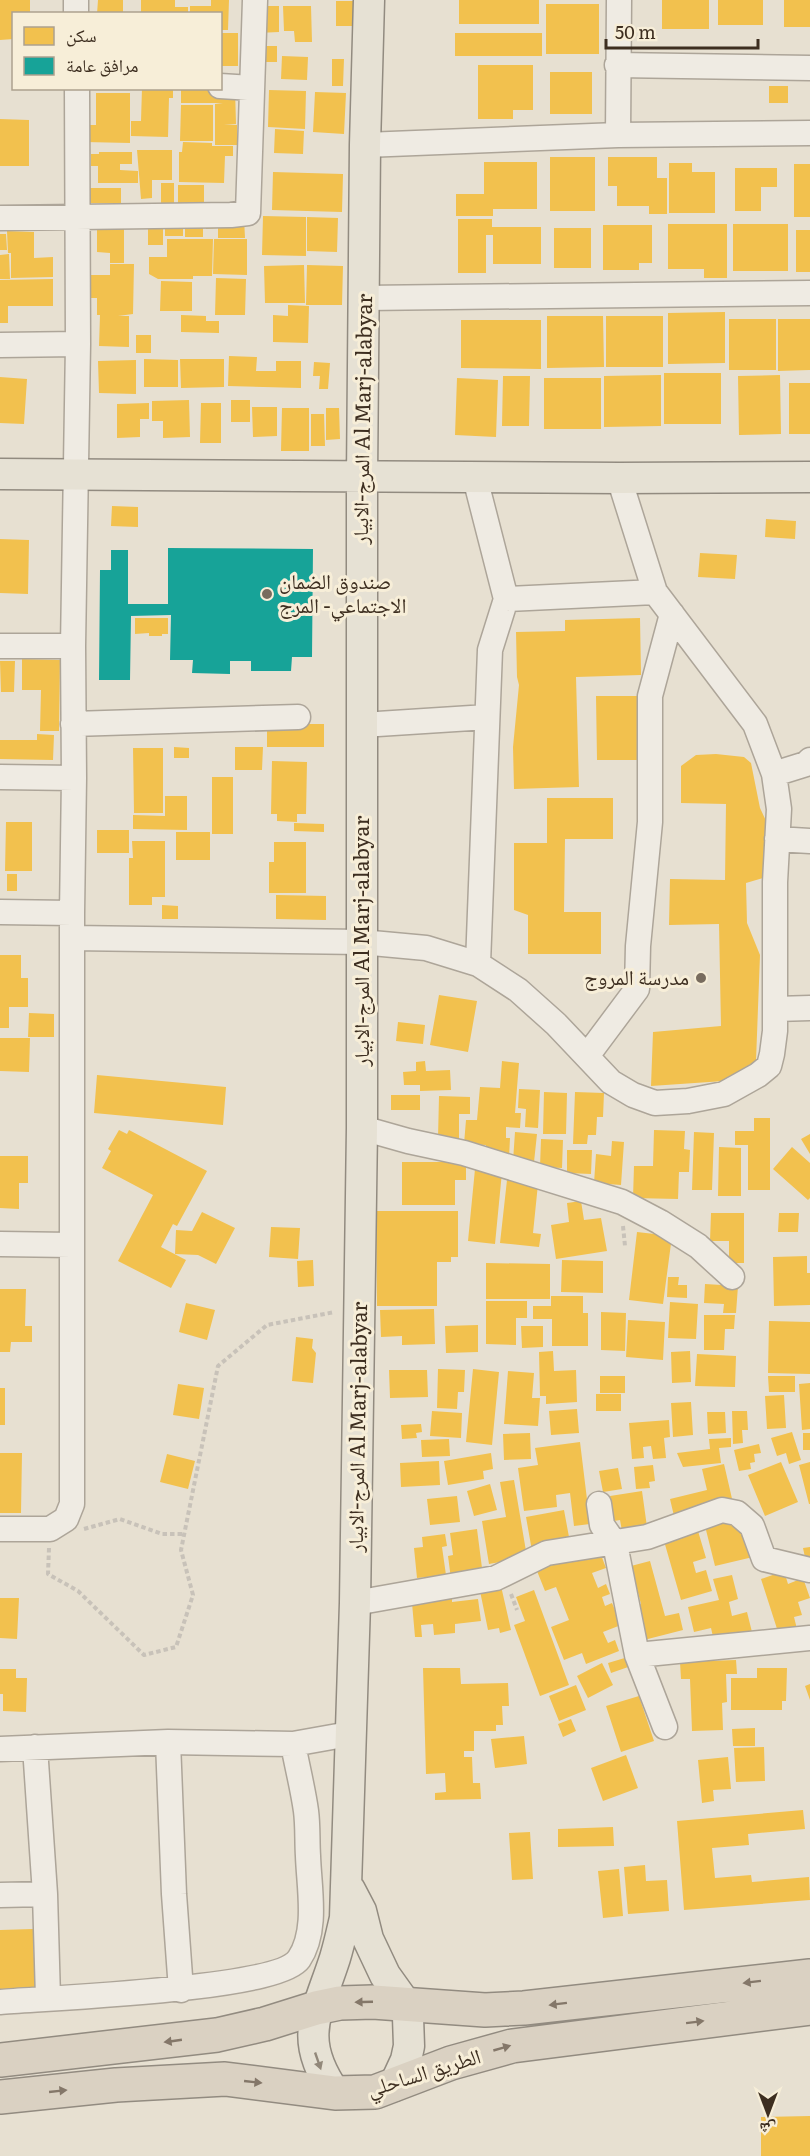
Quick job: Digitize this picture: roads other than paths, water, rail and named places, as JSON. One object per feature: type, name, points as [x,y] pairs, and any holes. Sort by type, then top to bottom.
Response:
[{"type":"highway","points":[[0,2060],[217,2035],[340,2003],[405,2003],[485,2010],[524,2008],[810,1976]]},
{"type":"highway","name":"الطريق الساحلي","points":[[0,2097],[116,2085],[225,2079],[335,2093],[375,2092],[452,2063],[512,2046],[810,2008]]},
{"type":"main road","name":"المرج-الابيار Al Marj-alabyar","points":[[335,2093],[325,2079],[314,2049],[313,2022],[335,1958],[345,1918],[349,1734],[355,1603],[362,1128],[362,477],[365,145],[369,0]]},
{"type":"main road","points":[[0,474],[475,478],[810,477]]},
{"type":"main road","name":"المرج-الابيار Al Marj-alabyar","points":[[346,1882],[361,1911],[368,1939],[385,1975],[405,2003],[410,2031],[409,2046],[406,2060],[394,2086]]},
{"type":"street","points":[[0,218],[248,213],[255,0]]},
{"type":"street","points":[[618,135],[619,0]]},
{"type":"street","points":[[617,65],[810,68]]},
{"type":"street","points":[[222,86],[252,88]]},
{"type":"street","points":[[0,1529],[50,1528],[66,1518],[72,1504],[72,913],[73,646],[78,344],[77,90]]},
{"type":"street","points":[[365,145],[618,135],[810,133]]},
{"type":"street","points":[[365,298],[810,293]]},
{"type":"street","points":[[0,345],[78,344]]},
{"type":"street","points":[[475,478],[507,599],[490,650],[478,964]]},
{"type":"street","points":[[72,938],[361,942],[426,948],[478,964],[518,990],[556,1024],[611,1082],[633,1095],[655,1103],[688,1101],[724,1094],[768,1066],[772,1054],[776,1009],[775,882],[779,808],[774,774],[755,723],[655,592],[619,478]]},
{"type":"street","points":[[507,599],[655,592]]},
{"type":"street","points":[[587,1056],[637,988],[638,946],[650,822],[650,696],[672,614]]},
{"type":"street","points":[[0,646],[73,646]]},
{"type":"street","points":[[74,723],[298,717]]},
{"type":"street","points":[[362,725],[487,717]]},
{"type":"street","points":[[774,774],[806,764],[810,760]]},
{"type":"street","points":[[0,777],[74,778]]},
{"type":"street","points":[[777,839],[810,841]]},
{"type":"street","points":[[0,912],[72,913]]},
{"type":"street","points":[[776,1009],[810,1008]]},
{"type":"street","points":[[362,1128],[464,1154],[622,1202],[698,1246],[732,1277]]},
{"type":"street","points":[[0,1244],[71,1245]]},
{"type":"street","points":[[599,1504],[602,1525],[615,1544],[637,1655],[665,1727]]},
{"type":"street","points":[[355,1603],[496,1578],[547,1553],[615,1544],[647,1537],[722,1510],[737,1513],[752,1526],[764,1559],[810,1570]]},
{"type":"street","points":[[637,1655],[810,1638]]},
{"type":"street","points":[[0,1749],[168,1742],[293,1744],[349,1734]]},
{"type":"street","points":[[168,1742],[174,1894],[181,1990]]},
{"type":"street","points":[[0,2002],[181,1990],[289,1968],[298,1960],[305,1946],[310,1920],[306,1811],[293,1744]]},
{"type":"street","points":[[35,1747],[45,1894],[48,1998]]},
{"type":"street","points":[[0,1895],[45,1894]]},
{"type":"place","name":"صندوق الضمان الاجتماعي- المرج","points":[[267,594]]},
{"type":"place","name":"مدرسة المروج","points":[[701,978]]}]
